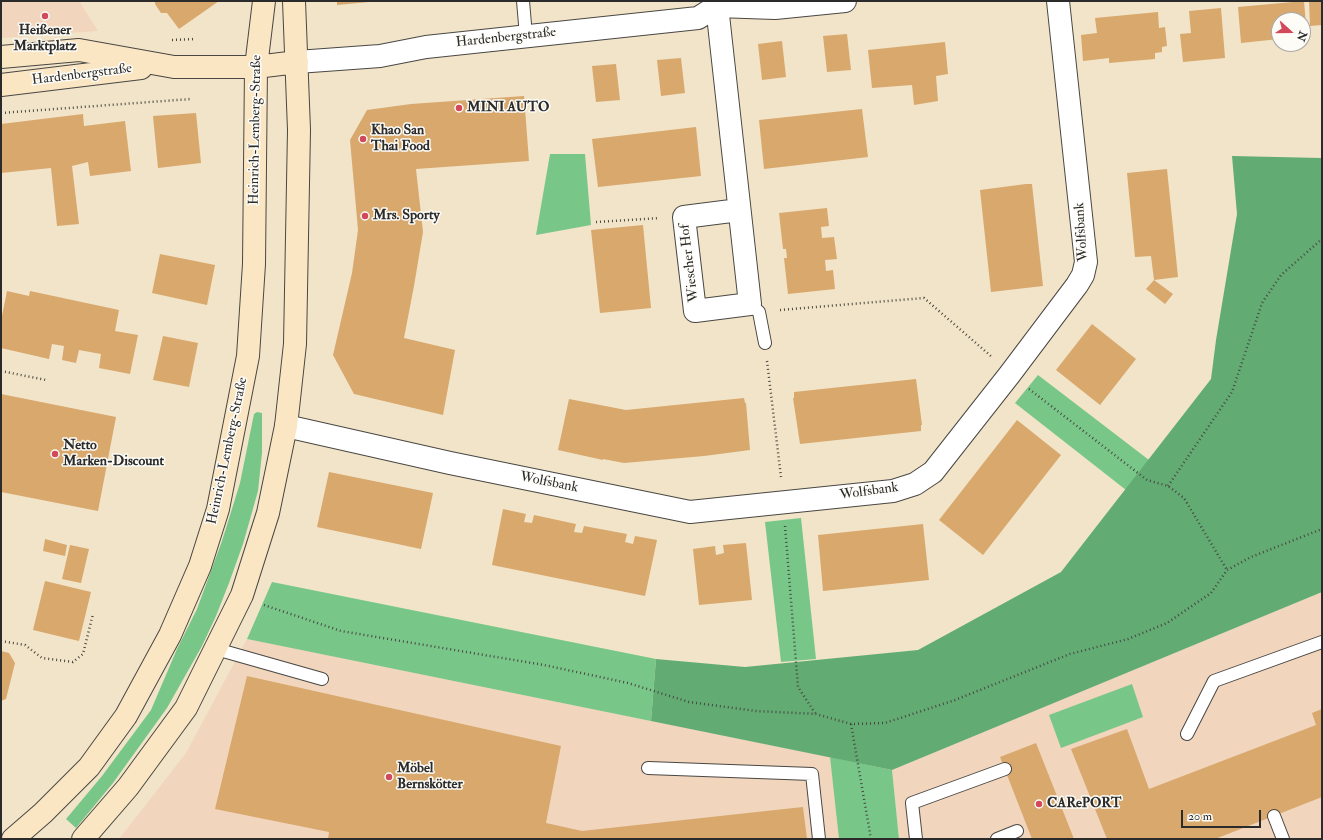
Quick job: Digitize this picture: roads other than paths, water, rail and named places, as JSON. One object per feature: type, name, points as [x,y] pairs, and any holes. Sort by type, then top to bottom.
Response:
[{"type":"street","name":"Heinrich-Lemberg-Straße","points":[[13,839],[43,814],[89,767],[126,716],[170,635],[200,566],[218,509],[248,356],[254,264],[256,67],[264,1]]},
{"type":"street","points":[[83,839],[128,787],[186,708],[242,595],[268,513],[286,426],[295,344],[299,130],[294,1]]},
{"type":"street","points":[[754,308],[739,210],[717,4],[775,8],[845,1]]},
{"type":"street","name":"Wolfsbank","points":[[286,426],[450,463],[690,512],[893,491],[915,484],[933,472],[1010,374],[1083,275],[1086,262],[1058,1]]},
{"type":"street","name":"Hardenbergstraße","points":[[1,57],[79,50],[164,66],[191,68],[256,67],[297,62],[380,56],[426,47],[698,18],[717,4]]},
{"type":"street","name":"Hardenbergstraße","points":[[1,85],[164,66]]},
{"type":"street","name":"Wiescher Hof","points":[[739,210],[684,217],[695,311],[754,308]]},
{"type":"lane","points":[[522,1],[526,36]]},
{"type":"lane","points":[[754,308],[765,343]]},
{"type":"lane","points":[[1187,734],[1214,681],[1322,642]]},
{"type":"lane","points":[[216,650],[322,679]]},
{"type":"lane","points":[[648,768],[812,774],[820,839]]},
{"type":"lane","points":[[916,839],[912,803],[1005,769]]},
{"type":"lane","points":[[1274,816],[1283,839]]},
{"type":"lane","points":[[997,839],[1018,831]]},
{"type":"place","name":"Heißener Marktplatz","points":[[45,16]]},
{"type":"place","name":"MINI AUTO","points":[[459,108]]},
{"type":"place","name":"Khao San Thai Food","points":[[363,139]]},
{"type":"place","name":"Mrs. Sporty","points":[[365,216]]},
{"type":"place","name":"Netto Marken-Discount","points":[[55,454]]},
{"type":"place","name":"Möbel Bernskötter","points":[[389,777]]},
{"type":"place","name":"CARePORT","points":[[1039,804]]}]
